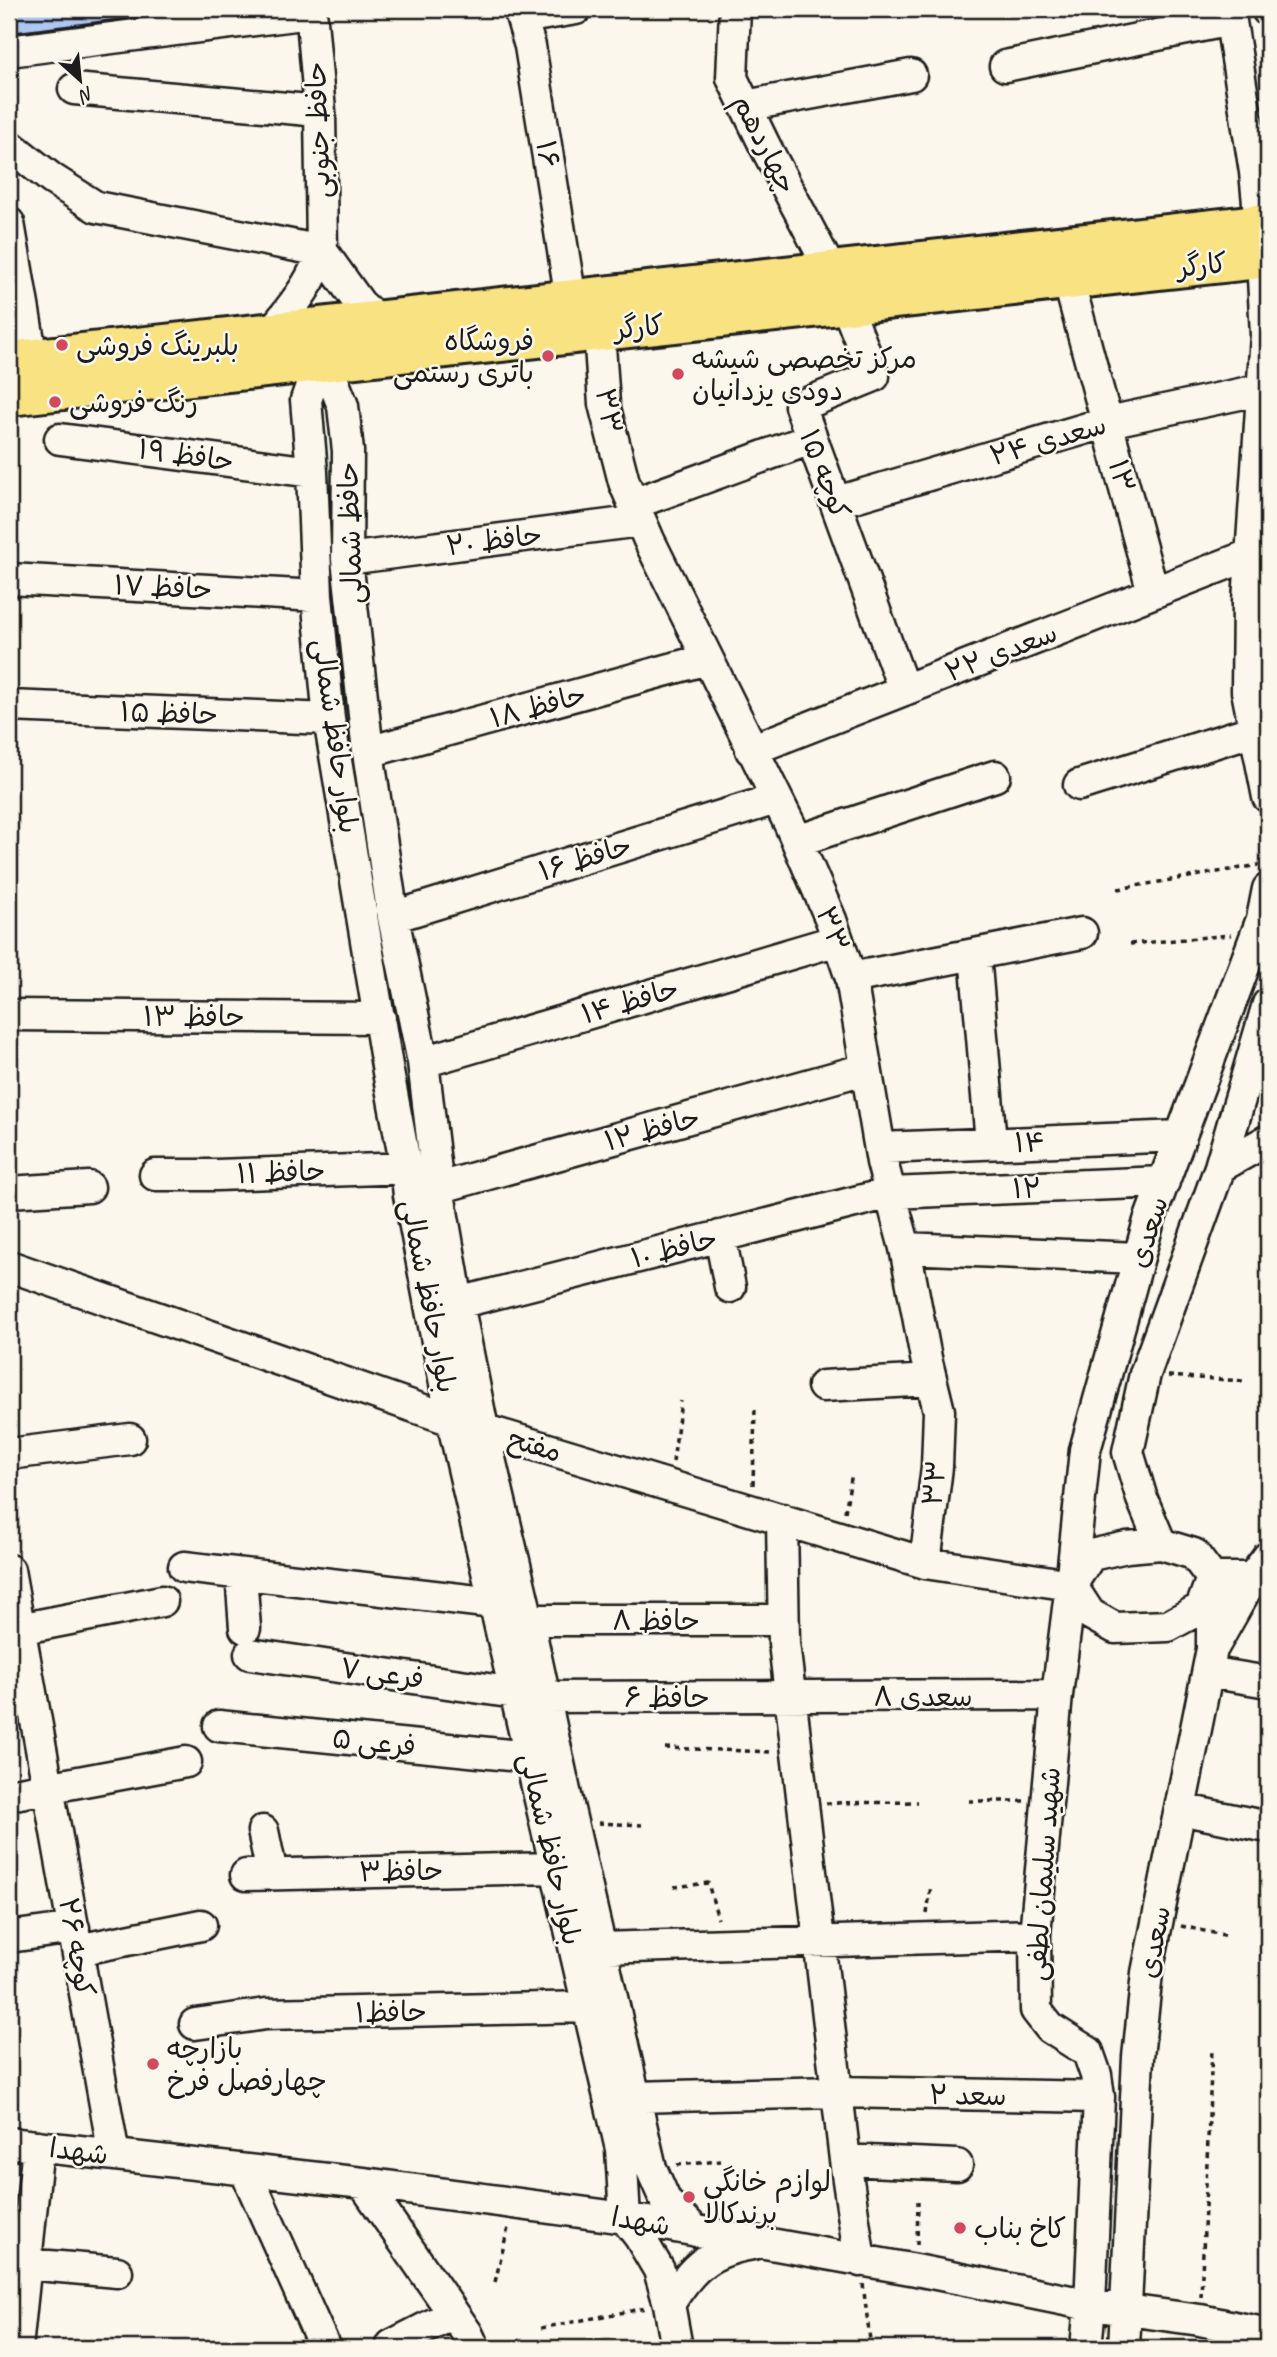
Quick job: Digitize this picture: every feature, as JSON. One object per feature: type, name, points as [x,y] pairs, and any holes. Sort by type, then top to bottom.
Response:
[{"type":"main road","name":"کارگر","points":[[20,360],[571,300],[1068,278],[1265,241]]},
{"type":"main road","name":"کارگر","points":[[9,396],[599,331],[838,287],[1265,241]]},
{"type":"street","points":[[521,13],[576,9]]},
{"type":"street","name":"چهاردهم","points":[[735,9],[732,78],[838,287]]},
{"type":"street","points":[[9,51],[311,11]]},
{"type":"street","name":"حافظ جنوبی","points":[[271,333],[305,289],[316,271],[322,251],[320,111],[311,11]]},
{"type":"street","name":"۱۶","points":[[521,13],[535,72],[571,300]]},
{"type":"street","points":[[1005,66],[1230,14],[1265,241],[1267,334],[1248,601],[1247,691],[1268,797]]},
{"type":"street","points":[[745,106],[911,75]]},
{"type":"street","points":[[74,89],[320,111]]},
{"type":"street","points":[[9,145],[52,179],[96,207],[322,251],[353,295],[378,321]]},
{"type":"street","points":[[9,223],[20,360]]},
{"type":"street","name":"۱۳","points":[[1068,278],[1153,592]]},
{"type":"street","name":"کوچه ۱۵","points":[[838,287],[874,376],[800,406],[904,690]]},
{"type":"street","name":"۳۳","points":[[599,331],[604,404],[624,482],[797,841],[851,978],[880,1148],[905,1248],[939,1410],[938,1455],[925,1563]]},
{"type":"street","name":"بلوار حافظ شمالی","points":[[319,363],[306,400],[317,596],[329,719],[429,1309],[621,2150],[625,2218]]},
{"type":"street","name":"حافظ شمالی","points":[[319,363],[332,378],[343,406],[348,451],[347,559],[368,752],[393,917]]},
{"type":"street","name":"سعدی ۲۴","points":[[836,502],[1108,422],[1263,389]]},
{"type":"street","name":"حافظ ۱۹","points":[[60,439],[312,472]]},
{"type":"street","name":"حافظ ۲۰","points":[[347,559],[637,513],[811,439]]},
{"type":"street","name":"سعدی ۲۲","points":[[751,750],[1251,554]]},
{"type":"street","name":"حافظ ۱۷","points":[[9,579],[317,596]]},
{"type":"street","name":"حافظ ۱۸","points":[[368,752],[707,659]]},
{"type":"street","name":"حافظ ۱۵","points":[[9,706],[329,719]]},
{"type":"street","points":[[1079,785],[1255,730]]},
{"type":"street","points":[[797,841],[995,776]]},
{"type":"street","name":"حافظ ۱۶","points":[[393,917],[776,799]]},
{"type":"street","name":"سعدی","points":[[1071,1586],[1085,1450],[1138,1258],[1257,932],[1268,889]]},
{"type":"street","name":"بلوار حافظ شمالی","points":[[393,917],[423,1062],[438,1188],[483,1429],[634,2097],[651,2168],[666,2202],[696,2231]]},
{"type":"street","points":[[851,978],[1082,933]]},
{"type":"street","name":"حافظ ۱۴","points":[[423,1062],[838,940]]},
{"type":"street","points":[[975,954],[991,1143]]},
{"type":"street","name":"سعدی","points":[[1161,1545],[1142,1499],[1128,1452],[1145,1374],[1220,1167],[1268,1004]]},
{"type":"street","name":"حافظ ۱۳","points":[[9,1015],[380,1018]]},
{"type":"street","name":"حافظ ۱۲","points":[[438,1188],[865,1069]]},
{"type":"street","name":"۱۴","points":[[880,1148],[1181,1136]]},
{"type":"street","points":[[1220,1167],[1268,1140]]},
{"type":"street","name":"حافظ ۱۱","points":[[155,1174],[217,1175],[406,1168]]},
{"type":"street","name":"۱۲","points":[[890,1193],[1164,1182]]},
{"type":"street","points":[[9,1192],[89,1187]]},
{"type":"street","name":"حافظ ۱۰","points":[[458,1303],[890,1193]]},
{"type":"street","points":[[720,1237],[730,1287]]},
{"type":"street","points":[[905,1248],[1138,1258]]},
{"type":"street","name":"مفتح","points":[[9,1266],[452,1419],[782,1520],[925,1563],[1071,1586]]},
{"type":"street","points":[[823,1386],[931,1380]]},
{"type":"street","points":[[9,1454],[130,1439]]},
{"type":"street","points":[[1085,1450],[1128,1452]]},
{"type":"street","points":[[782,1520],[783,1620],[790,1697],[845,2160],[860,2261]]},
{"type":"street","points":[[1161,1545],[1194,1555],[1212,1578],[1201,1608],[1168,1626],[1115,1628],[1090,1614],[1071,1586],[1091,1555],[1127,1547],[1161,1545]]},
{"type":"street","points":[[184,1567],[494,1603]]},
{"type":"street","name":"کوچه ۲۶","points":[[9,1570],[114,2155]]},
{"type":"street","points":[[1212,1578],[1263,1571]]},
{"type":"street","points":[[1263,1571],[1210,1661],[1268,1682]]},
{"type":"street","name":"فرعی ۷","points":[[241,1574],[248,1641],[515,1693]]},
{"type":"street","name":"سعدی","points":[[1124,2348],[1138,2057],[1147,1973],[1210,1661],[1212,1578]]},
{"type":"street","name":"شهید سلیمان لطفی","points":[[1071,1586],[1057,1695],[1035,1935],[1036,2010],[1050,2028],[1088,2052],[1096,2075],[1099,2097],[1086,2348]]},
{"type":"street","points":[[19,1629],[162,1601]]},
{"type":"street","name":"حافظ ۸","points":[[528,1619],[783,1620]]},
{"type":"street","name":"سعدی ۸","points":[[790,1697],[1057,1695]]},
{"type":"street","name":"حافظ ۶","points":[[545,1697],[790,1697]]},
{"type":"street","name":"فرعی ۵","points":[[219,1726],[530,1757]]},
{"type":"street","points":[[9,1795],[186,1762]]},
{"type":"street","points":[[1180,1809],[1268,1827]]},
{"type":"street","name":"حافظ۳","points":[[263,1831],[259,1875],[555,1868]]},
{"type":"street","points":[[9,1937],[76,1939],[201,1924]]},
{"type":"street","points":[[600,1948],[1035,1935]]},
{"type":"street","name":"حافظ۱","points":[[195,2024],[266,2014],[588,2007]]},
{"type":"street","name":"سعد ۲","points":[[634,2097],[837,2092],[1099,2097]]},
{"type":"street","name":"شهدا","points":[[9,2143],[363,2183],[625,2218],[916,2270],[1090,2305],[1200,2320],[1268,2334]]},
{"type":"street","points":[[14,2345],[38,2146]]},
{"type":"street","points":[[845,2160],[957,2165]]},
{"type":"street","points":[[245,2171],[325,2348]]},
{"type":"street","points":[[363,2183],[467,2333],[474,2348]]},
{"type":"street","points":[[625,2218],[651,2255],[669,2304],[677,2348]]},
{"type":"street","points":[[669,2304],[684,2279],[705,2260],[731,2248],[759,2243]]},
{"type":"street","points":[[26,2263],[117,2272]]},
{"type":"street","points":[[393,2345],[453,2314]]},
{"type":"path","points":[[1118,889],[1268,863]]},
{"type":"path","points":[[1130,944],[1257,932]]},
{"type":"path","points":[[1145,1374],[1244,1381]]},
{"type":"path","points":[[670,1486],[681,1401]]},
{"type":"path","points":[[752,1510],[755,1407]]},
{"type":"path","points":[[840,1537],[852,1473]]},
{"type":"path","points":[[665,1748],[797,1752]]},
{"type":"path","points":[[970,1801],[1047,1801]]},
{"type":"path","points":[[803,1804],[918,1802]]},
{"type":"path","points":[[572,1822],[642,1825]]},
{"type":"path","points":[[674,1887],[708,1884],[725,1944]]},
{"type":"path","points":[[1158,1922],[1228,1936]]},
{"type":"path","points":[[1200,2320],[1212,2049]]},
{"type":"path","points":[[651,2168],[721,2161]]},
{"type":"path","points":[[916,2270],[918,2201]]},
{"type":"path","points":[[495,2283],[514,2202]]},
{"type":"path","points":[[860,2261],[871,2348]]},
{"type":"path","points":[[541,2328],[669,2304]]},
{"type":"building","points":[[9,9],[186,9],[186,11],[9,33]]},
{"type":"place","name":"بلبرینگ فروشی","points":[[62,345]]},
{"type":"place","name":"فروشگاه باتری رستمی","points":[[548,356]]},
{"type":"place","name":"مرکز تخصصی شیشه دودی یزدانیان","points":[[678,374]]},
{"type":"place","name":"رنگ فروشی","points":[[55,402]]},
{"type":"place","name":"بازارچه چهارفصل فرخ","points":[[153,2064]]},
{"type":"place","name":"لوازم خانگی برندکالا","points":[[689,2197]]},
{"type":"place","name":"کاخ بناب","points":[[960,2228]]}]
